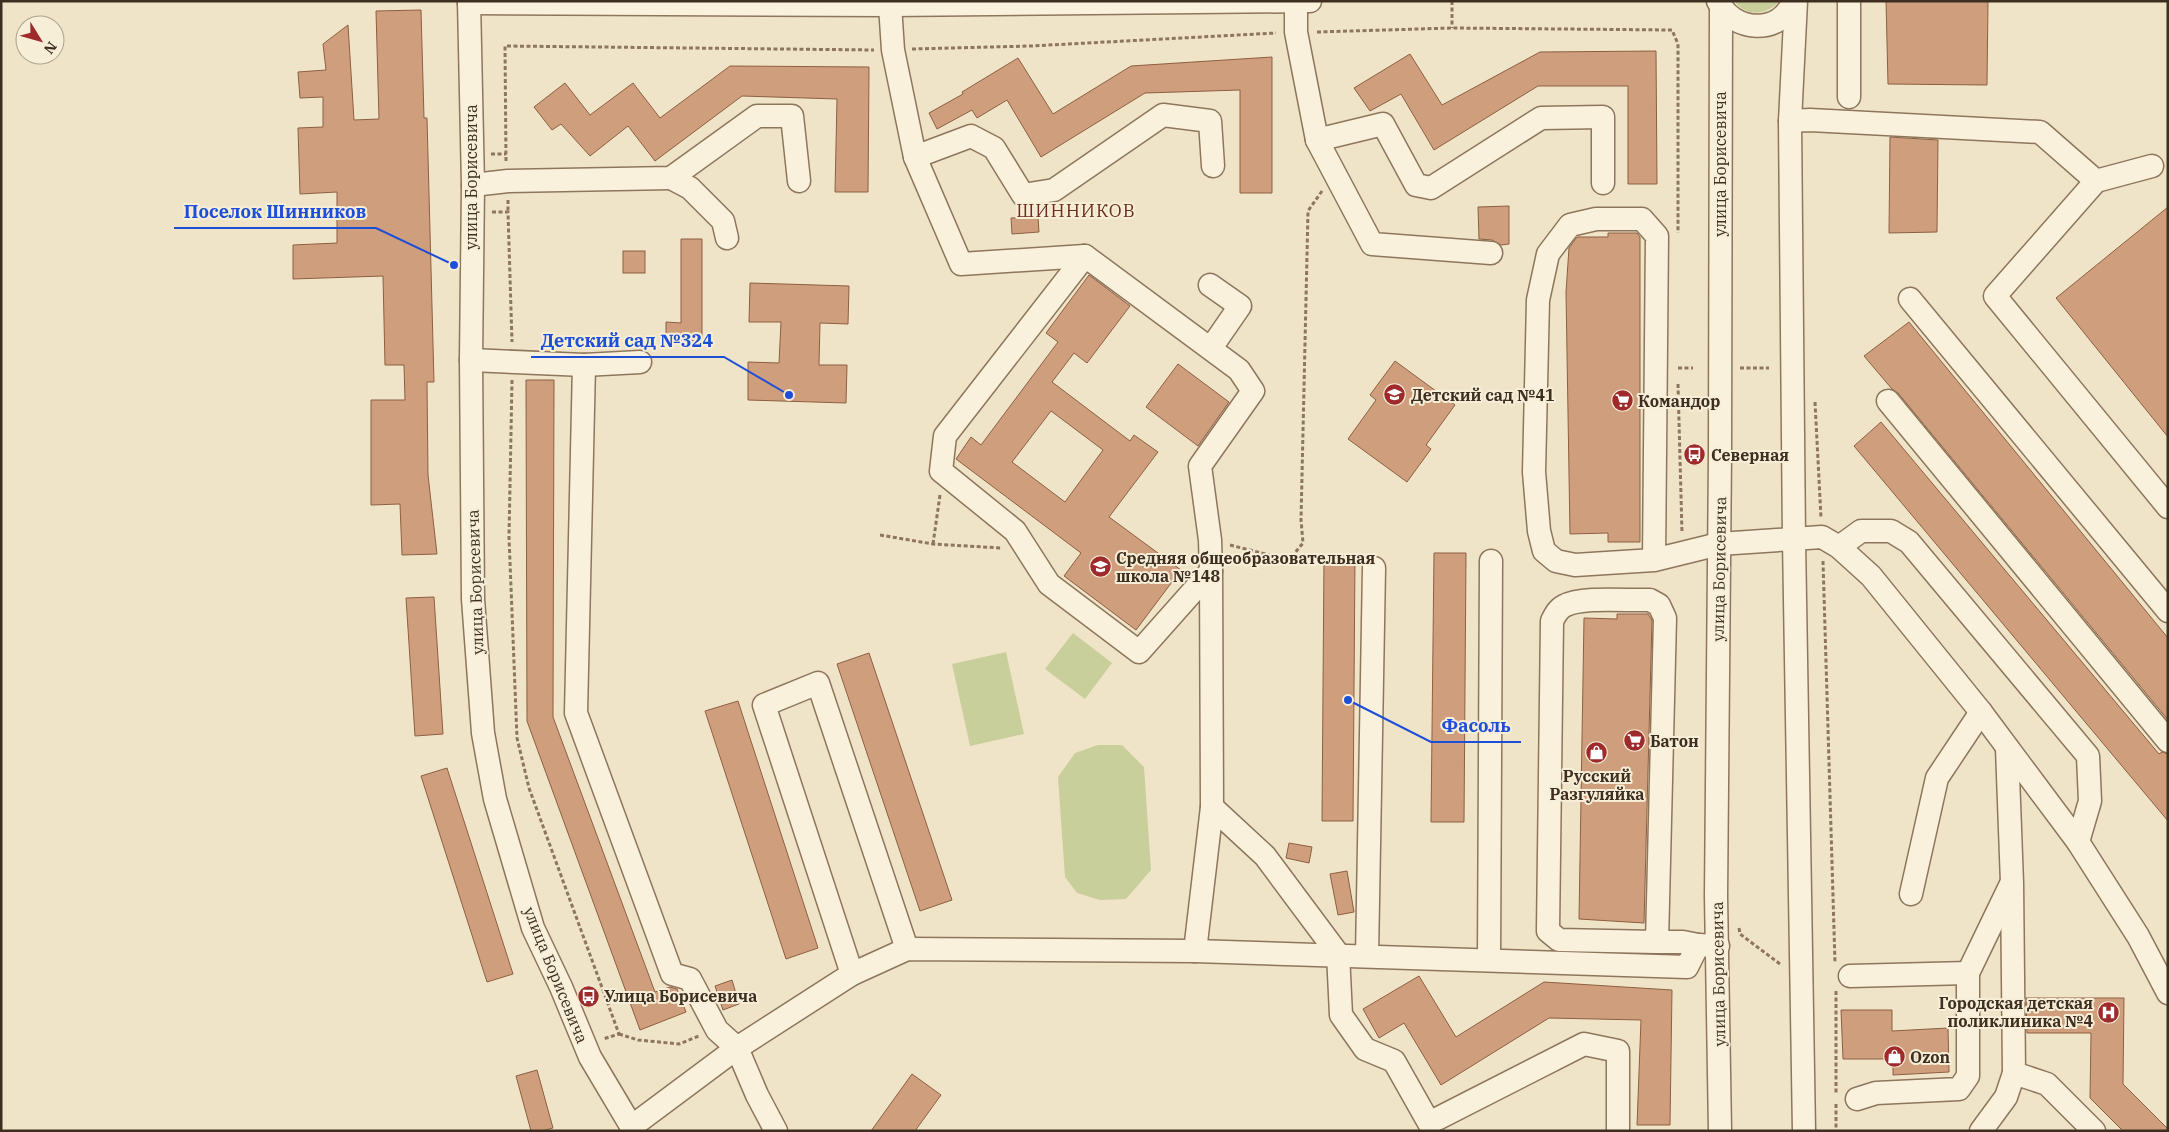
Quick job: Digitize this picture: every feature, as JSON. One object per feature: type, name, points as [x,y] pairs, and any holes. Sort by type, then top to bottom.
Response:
[{"type":"street","name":"улица Борисевича","points":[[632,1129],[590,1057],[534,928],[495,799],[484,733],[473,599],[471,360],[473,185],[469,2],[890,5],[1310,1]]},
{"type":"street","points":[[1717,3],[1730,18],[1743,25],[1757,27],[1770,24],[1783,17],[1795,1]]},
{"type":"street","points":[[1795,1],[1790,121],[1794,540],[1804,1131]]},
{"type":"street","points":[[1848,1],[1848,97]]},
{"type":"street","points":[[1296,2],[1296,32],[1317,140],[1333,175],[1372,244],[1491,253]]},
{"type":"street","name":"улица Борисевича","points":[[1717,3],[1719,544],[1716,896],[1708,946],[1720,1131]]},
{"type":"street","points":[[890,5],[893,50],[915,157],[961,264],[1085,256],[1239,370],[1252,391],[1200,466],[1210,540],[1212,807],[1195,951]]},
{"type":"street","points":[[915,157],[971,136],[994,148],[1022,195],[1054,190],[1163,115],[1210,121],[1213,166]]},
{"type":"street","points":[[671,178],[757,116],[792,116],[799,181]]},
{"type":"street","points":[[1317,140],[1383,124],[1416,185],[1431,188],[1541,118],[1602,117],[1603,183]]},
{"type":"street","points":[[1790,121],[1810,120],[2040,132],[2096,181]]},
{"type":"street","points":[[2152,166],[2096,181],[1995,296],[2168,507]]},
{"type":"street","points":[[473,185],[508,181],[671,178],[690,188],[723,221],[727,238]]},
{"type":"street","points":[[1654,560],[1657,236],[1642,219],[1596,219],[1570,225],[1548,254],[1538,300],[1534,472],[1539,531],[1544,551],[1556,561],[1575,565],[1654,560],[1719,544],[1794,540],[1831,542],[1861,531],[1891,531],[1909,542],[2088,756],[2090,802],[2078,842]]},
{"type":"street","points":[[1085,256],[945,436],[942,471],[1014,531],[1049,584],[1139,652],[1211,571]]},
{"type":"street","points":[[1210,285],[1240,306],[1211,348]]},
{"type":"street","points":[[1910,300],[2168,611]]},
{"type":"street","points":[[471,360],[584,365],[640,362]]},
{"type":"street","points":[[584,365],[576,714],[672,974],[690,979],[717,1030],[737,1048],[757,1095],[776,1131]]},
{"type":"street","points":[[1888,401],[2168,741]]},
{"type":"street","points":[[1831,542],[1871,576],[1981,712],[2078,842],[2138,936],[2168,993]]},
{"type":"street","points":[[1489,960],[1491,561]]},
{"type":"street","points":[[1367,956],[1374,568]]},
{"type":"street","points":[[1657,942],[1665,618],[1659,605],[1650,600],[1577,601],[1563,606],[1556,612],[1552,621],[1548,932],[1559,940],[1657,942],[1683,942],[1708,946]]},
{"type":"street","points":[[852,974],[764,705],[818,683],[908,949]]},
{"type":"street","points":[[1911,894],[1937,778],[1981,712]]},
{"type":"street","points":[[1981,1131],[2006,1097],[2014,1073],[2012,883],[2007,748]]},
{"type":"street","points":[[1212,807],[1265,856],[1338,954],[1341,1015],[1365,1049],[1394,1060],[1429,1123],[1584,1044],[1618,1051],[1618,1131]]},
{"type":"street","points":[[1856,1099],[1876,1093],[1959,1089],[1968,1076],[1968,972],[2012,883]]},
{"type":"street","points":[[632,1129],[737,1048],[852,974],[908,949],[1338,954],[1687,967],[1708,946]]},
{"type":"street","points":[[1841,978],[1968,972]]},
{"type":"street","points":[[2014,1073],[2047,1084],[2094,1131]]},
{"type":"path","points":[[1452,1],[1452,28]]},
{"type":"path","points":[[485,154],[506,154]]},
{"type":"path","points":[[1210,540],[1289,560],[1303,543],[1301,520],[1308,211],[1333,175]]},
{"type":"path","points":[[488,212],[508,212],[512,363],[509,537],[517,738],[529,788],[620,1034]]},
{"type":"path","points":[[1678,368],[1693,368]]},
{"type":"path","points":[[1737,368],[1769,368]]},
{"type":"path","points":[[1815,396],[1831,542],[1841,978],[1836,1131]]},
{"type":"path","points":[[934,544],[944,472]]},
{"type":"path","points":[[880,535],[934,544],[1010,548]]},
{"type":"path","points":[[1738,924],[1740,934],[1782,965]]},
{"type":"path","points":[[607,1038],[620,1034],[638,1040],[679,1044],[717,1030]]},
{"type":"green space","points":[[1734,1],[1780,1],[1775,6],[1757,13],[1745,10]]},
{"type":"green space","points":[[1073,633],[1112,663],[1085,699],[1045,669]]},
{"type":"green space","points":[[1006,652],[1024,734],[970,746],[952,664]]},
{"type":"green space","points":[[1098,745],[1122,745],[1144,767],[1151,870],[1126,899],[1100,900],[1077,893],[1065,877],[1058,777],[1075,753]]},
{"type":"building","points":[[1886,1],[1988,1],[1987,85],[1888,84]]},
{"type":"building","points":[[421,10],[424,118],[427,118],[434,382],[427,382],[428,475],[437,554],[402,555],[400,504],[371,505],[371,400],[405,400],[404,365],[385,365],[383,276],[293,279],[293,245],[337,243],[337,192],[300,194],[298,128],[323,127],[323,97],[300,98],[298,72],[326,70],[323,44],[348,25],[354,120],[379,119],[376,11]]},
{"type":"building","points":[[1656,51],[1657,184],[1628,184],[1628,86],[1538,86],[1434,150],[1401,94],[1370,111],[1354,88],[1410,54],[1442,105],[1540,52]]},
{"type":"building","points":[[1272,57],[1272,193],[1240,193],[1240,90],[1145,93],[1041,157],[1007,100],[977,118],[972,110],[937,129],[929,113],[963,94],[962,92],[1018,58],[1053,114],[1131,66]]},
{"type":"building","points":[[730,66],[869,67],[868,192],[835,192],[837,99],[742,96],[655,161],[628,126],[590,156],[561,124],[552,130],[534,107],[565,83],[590,115],[633,83],[660,118]]},
{"type":"building","points":[[1890,137],[1938,140],[1937,232],[1889,233]]},
{"type":"building","points":[[1509,206],[1509,244],[1501,245],[1492,240],[1479,239],[1478,207]]},
{"type":"building","points":[[2168,207],[2168,437],[2056,298]]},
{"type":"building","points":[[1038,217],[1039,232],[1012,234],[1011,218]]},
{"type":"building","points":[[1608,233],[1637,233],[1640,237],[1640,542],[1608,542],[1608,533],[1570,534],[1566,292],[1569,248],[1577,237],[1608,237]]},
{"type":"building","points":[[681,239],[702,239],[702,341],[666,340],[666,322],[681,323]]},
{"type":"building","points":[[623,251],[645,251],[645,273],[623,273]]},
{"type":"building","points":[[1089,275],[1130,306],[1087,363],[1074,353],[1052,382],[1130,441],[1134,435],[1158,452],[1109,517],[1181,570],[1136,630],[1064,576],[1081,553],[956,459],[971,437],[981,445],[1058,342],[1046,333]],"holes":[[[1051,411],[1103,450],[1065,502],[1012,462]]]},
{"type":"building","points":[[750,283],[849,286],[848,324],[820,323],[819,365],[847,365],[846,403],[748,400],[748,362],[779,363],[781,322],[749,322]]},
{"type":"building","points":[[1909,322],[2168,638],[2168,720],[1898,393],[1892,389],[1864,356]]},
{"type":"building","points":[[1395,361],[1455,405],[1426,445],[1431,449],[1407,482],[1348,439],[1376,400],[1370,395]]},
{"type":"building","points":[[1178,364],[1229,402],[1198,446],[1146,407]]},
{"type":"building","points":[[526,380],[554,380],[553,717],[655,992],[670,987],[677,989],[686,1012],[640,1030],[527,721]]},
{"type":"building","points":[[1881,422],[2159,754],[2162,752],[2168,754],[2168,821],[1854,446]]},
{"type":"building","points":[[1434,553],[1466,553],[1464,822],[1431,822]]},
{"type":"building","points":[[1324,556],[1355,556],[1353,821],[1322,821]]},
{"type":"building","points":[[434,597],[443,734],[415,736],[406,598]]},
{"type":"building","points":[[1617,614],[1648,614],[1652,620],[1644,923],[1579,919],[1584,618],[1617,619]]},
{"type":"building","points":[[869,653],[952,900],[920,911],[837,664]]},
{"type":"building","points":[[738,701],[818,948],[786,959],[705,711]]},
{"type":"building","points":[[447,768],[513,974],[487,982],[421,776]]},
{"type":"building","points":[[1289,843],[1312,847],[1309,863],[1286,858]]},
{"type":"building","points":[[1347,871],[1354,912],[1338,915],[1330,874]]},
{"type":"building","points":[[1419,976],[1456,1037],[1544,982],[1672,990],[1670,1125],[1637,1125],[1641,1020],[1549,1018],[1441,1085],[1404,1023],[1379,1038],[1363,1009]]},
{"type":"building","points":[[732,980],[739,1004],[723,1010],[715,986]]},
{"type":"building","points":[[2026,998],[2124,998],[2123,1084],[2168,1131],[2123,1131],[2090,1098],[2091,1033],[2027,1033]]},
{"type":"building","points":[[1841,1010],[1892,1010],[1892,1031],[1948,1028],[1949,1072],[1893,1075],[1893,1059],[1843,1059]]},
{"type":"building","points":[[537,1070],[553,1128],[531,1131],[516,1076]]},
{"type":"building","points":[[912,1074],[941,1095],[915,1131],[871,1131]]},
{"type":"place","name":"Поселок Шинников","points":[[454,265]]},
{"type":"place","name":"Детский сад №324","points":[[789,395]]},
{"type":"place","name":"Детский сад №41","points":[[1395,395]]},
{"type":"place","name":"Командор","points":[[1622,401]]},
{"type":"place","name":"Северная","points":[[1695,455]]},
{"type":"place","name":"Средняя общеобразовательная школа №148","points":[[1100,567]]},
{"type":"place","name":"Фасоль","points":[[1348,700]]},
{"type":"place","name":"Батон","points":[[1634,741]]},
{"type":"place","name":"Русский Разгуляйка","points":[[1597,752]]},
{"type":"place","name":"Улица Борисевича","points":[[588,996]]},
{"type":"place","name":"Городская детская поликлиника №4","points":[[2109,1012]]},
{"type":"place","name":"Ozon","points":[[1894,1057]]},
{"type":"district","name":"ШИННИКОВ","points":[[1076,210]]}]
